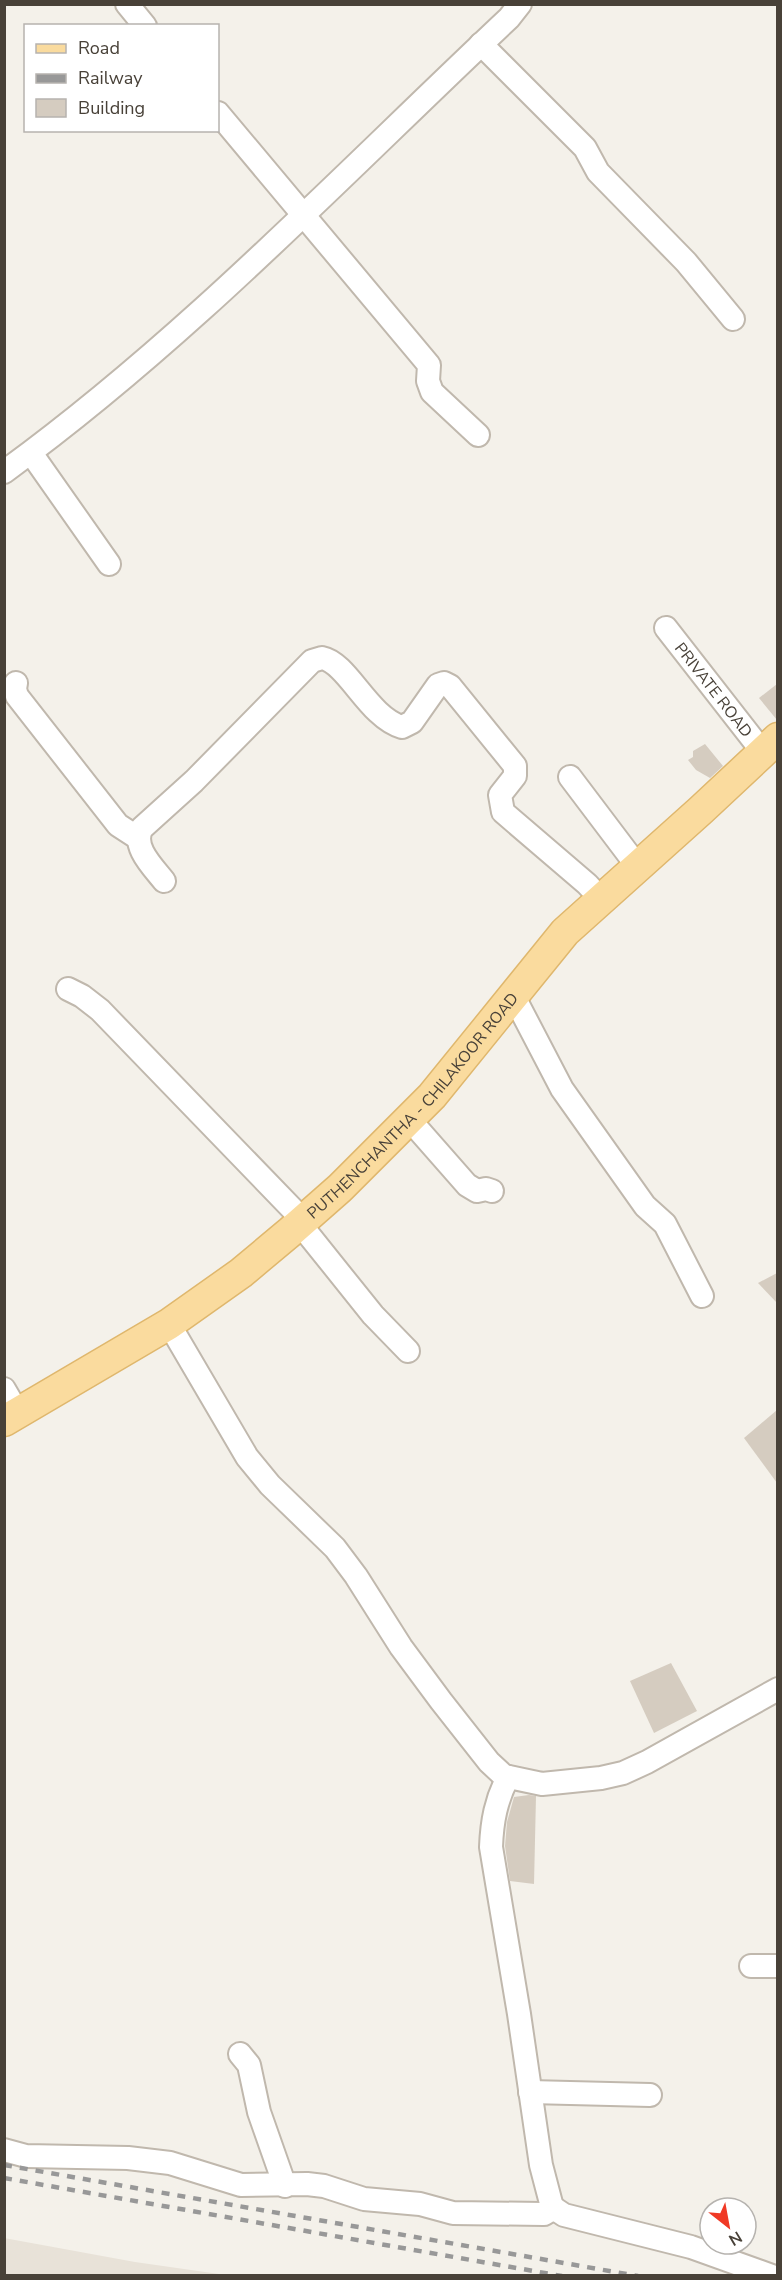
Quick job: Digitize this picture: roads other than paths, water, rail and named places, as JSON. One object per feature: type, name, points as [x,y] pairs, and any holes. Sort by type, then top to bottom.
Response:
[{"type":"main road","name":"PUTHENCHANTHA - CHILAKOOR ROAD","points":[[9,1408],[169,1324],[241,1273],[301,1222],[340,1188],[432,1096],[564,932],[770,745]]},
{"type":"street","points":[[127,4],[143,24]]},
{"type":"street","points":[[4,472],[66,427],[254,263],[520,4]]},
{"type":"street","points":[[481,44],[585,148],[598,172],[686,262],[733,319]]},
{"type":"street","points":[[219,114],[429,365],[428,381],[432,392],[478,435]]},
{"type":"street","points":[[31,453],[109,564]]},
{"type":"street","name":"PRIVATE ROAD","points":[[666,628],[770,745]]},
{"type":"street","points":[[138,838],[144,825],[194,781],[312,661],[322,658],[338,666],[382,716],[402,727],[412,722],[438,685],[444,683],[450,686],[515,766],[514,776],[500,795],[503,812],[587,884],[601,899]]},
{"type":"street","points":[[16,682],[17,696],[118,825],[138,838],[142,850],[164,881]]},
{"type":"street","points":[[570,777],[638,867]]},
{"type":"street","points":[[68,988],[100,1010],[301,1222],[373,1315],[408,1351]]},
{"type":"street","points":[[513,995],[562,1089],[645,1206],[666,1224],[702,1296]]},
{"type":"street","points":[[409,1119],[467,1185],[477,1191],[486,1189],[492,1191]]},
{"type":"street","points":[[169,1324],[247,1456],[270,1485],[335,1548],[356,1576],[401,1647],[441,1701],[489,1762],[504,1776],[542,1784],[601,1778],[623,1773],[777,1689]]},
{"type":"street","points":[[508,1777],[496,1800],[491,1847],[511,1961],[541,2165],[552,2207],[564,2215],[691,2247],[772,2276]]},
{"type":"street","points":[[751,1966],[777,1966]]},
{"type":"street","points":[[240,2054],[249,2065],[259,2112],[285,2186]]},
{"type":"street","points":[[530,2092],[650,2095]]},
{"type":"street","points":[[4,2150],[26,2156],[128,2158],[183,2166],[241,2185],[316,2185],[364,2199],[420,2204],[453,2213],[544,2214],[552,2207]]},
{"type":"railway","points":[[4,2165],[638,2276]]},
{"type":"railway","points":[[4,2178],[562,2276]]}]
